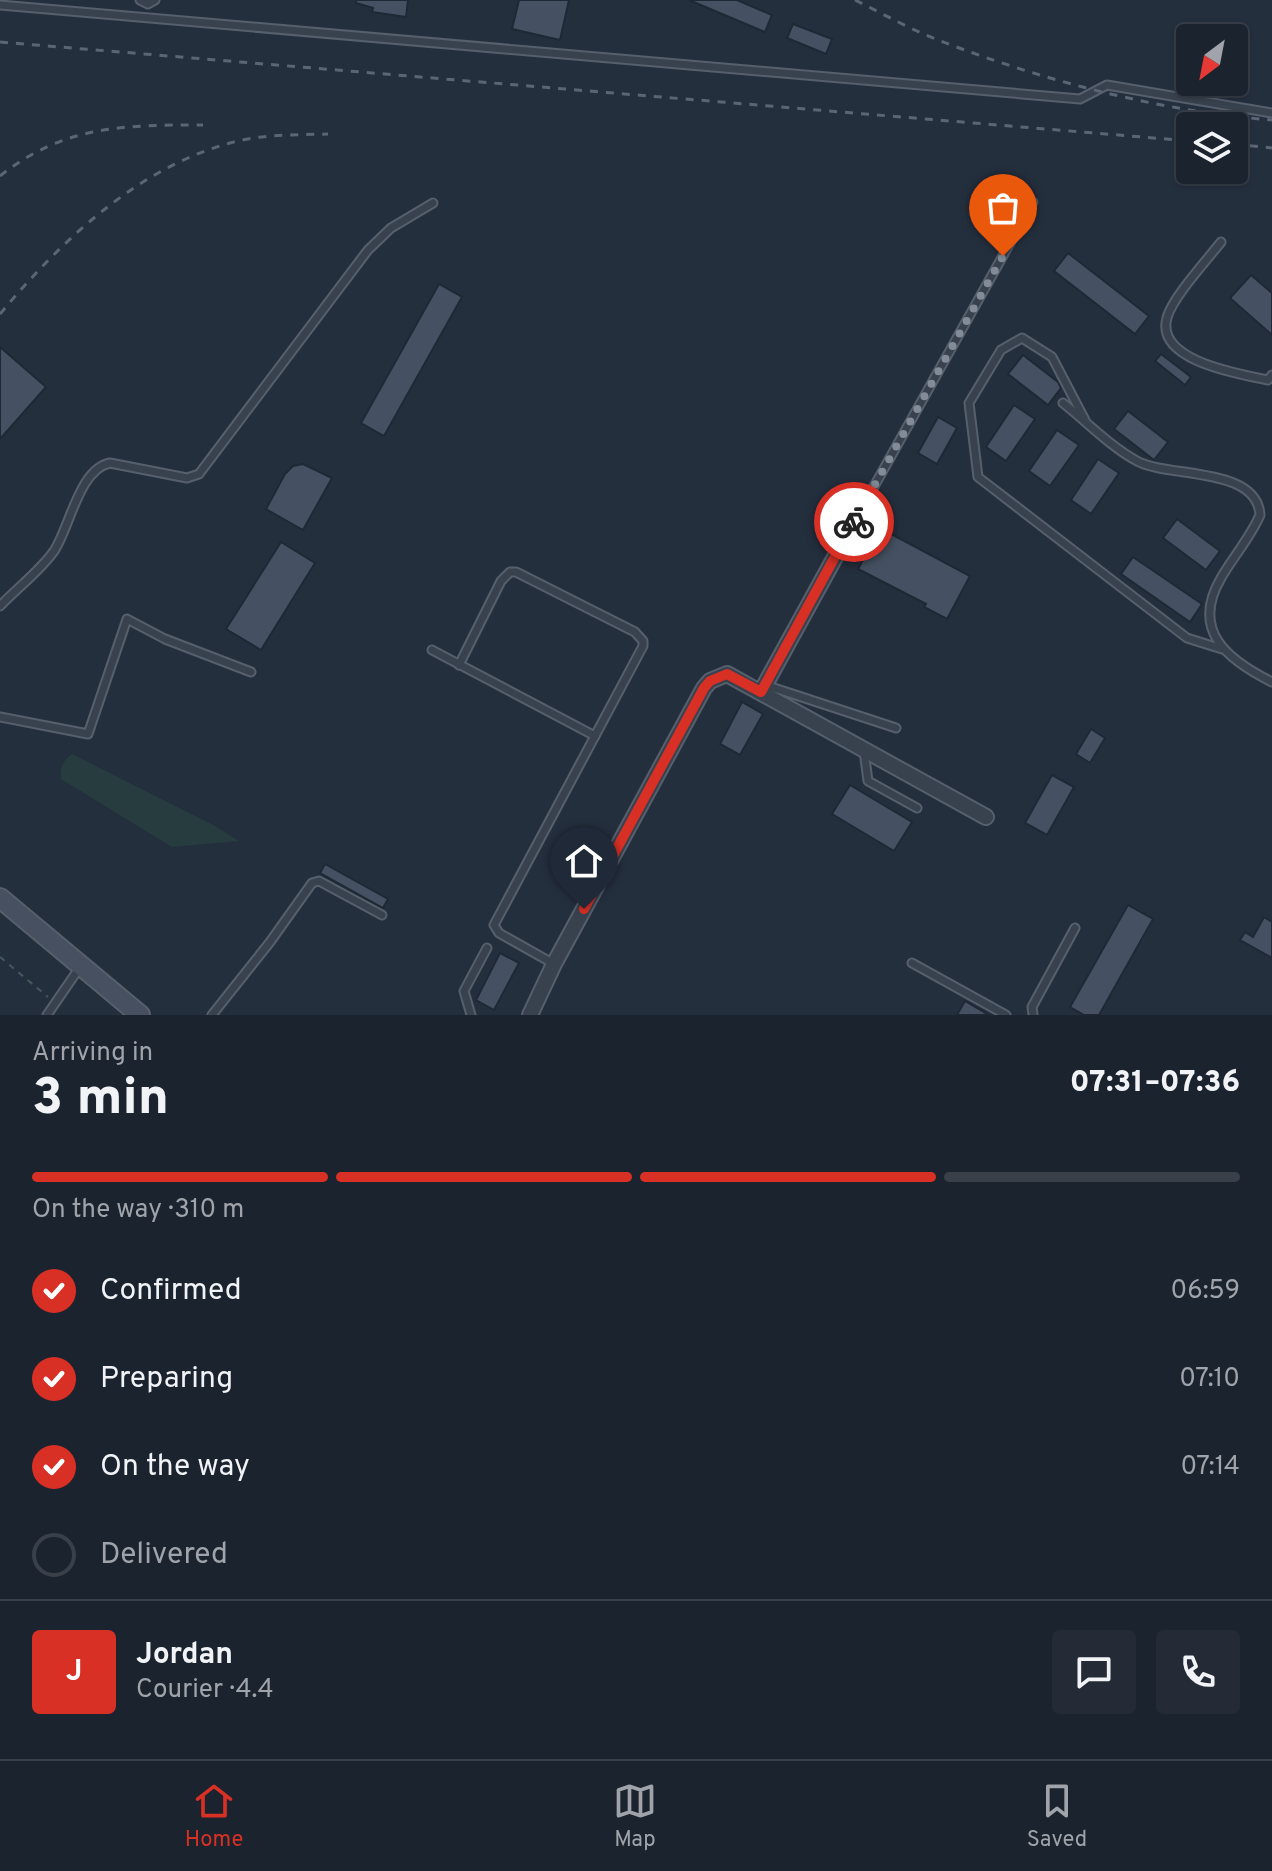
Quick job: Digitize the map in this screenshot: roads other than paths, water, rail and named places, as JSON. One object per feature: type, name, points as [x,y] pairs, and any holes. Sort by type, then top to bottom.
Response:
[{"type":"street","points":[[763,689],[867,499]]},
{"type":"street","points":[[530,1015],[554,964],[710,681],[727,674],[763,689],[864,751],[986,817]]},
{"type":"street","points":[[0,898],[140,1015]]},
{"type":"lane","points":[[140,0],[148,4],[155,0]]},
{"type":"lane","points":[[0,5],[1080,99],[1107,85],[1272,113]]},
{"type":"lane","points":[[867,499],[1033,202]]},
{"type":"lane","points":[[0,606],[53,552],[88,477],[102,465],[110,463],[187,478],[199,474],[368,250],[391,228],[433,203]]},
{"type":"lane","points":[[1221,242],[1172,306],[1165,327],[1173,344],[1217,370],[1268,380],[1272,375]]},
{"type":"lane","points":[[1085,420],[1052,357],[1022,338],[1001,350],[969,403],[978,477],[1187,638],[1222,649]]},
{"type":"lane","points":[[1063,403],[1139,462],[1164,470],[1215,477],[1233,483],[1253,496],[1260,515],[1219,580],[1210,608],[1214,636],[1222,649],[1243,668],[1272,682]]},
{"type":"lane","points":[[459,665],[501,581],[510,572],[516,572],[640,636],[643,646],[494,925],[499,933],[554,964]]},
{"type":"lane","points":[[0,717],[88,734],[127,619],[165,639],[251,672]]},
{"type":"lane","points":[[432,650],[595,736]]},
{"type":"lane","points":[[763,689],[896,728]]},
{"type":"lane","points":[[864,751],[868,781],[917,808]]},
{"type":"lane","points":[[212,1015],[312,883],[319,881],[382,915]]},
{"type":"lane","points":[[1033,1015],[1032,1007],[1075,928]]},
{"type":"lane","points":[[471,1015],[464,991],[487,948]]},
{"type":"lane","points":[[912,963],[1006,1015]]},
{"type":"lane","points":[[47,1015],[81,966]]},
{"type":"railway","points":[[855,0],[938,40],[1060,81],[1145,102],[1272,120]]},
{"type":"railway","points":[[0,42],[1176,140]]},
{"type":"railway","points":[[0,176],[24,159],[72,137],[121,128],[203,125]]},
{"type":"railway","points":[[0,314],[75,235],[132,189],[163,170],[242,140],[328,134]]},
{"type":"railway","points":[[1248,145],[1272,148]]}]
